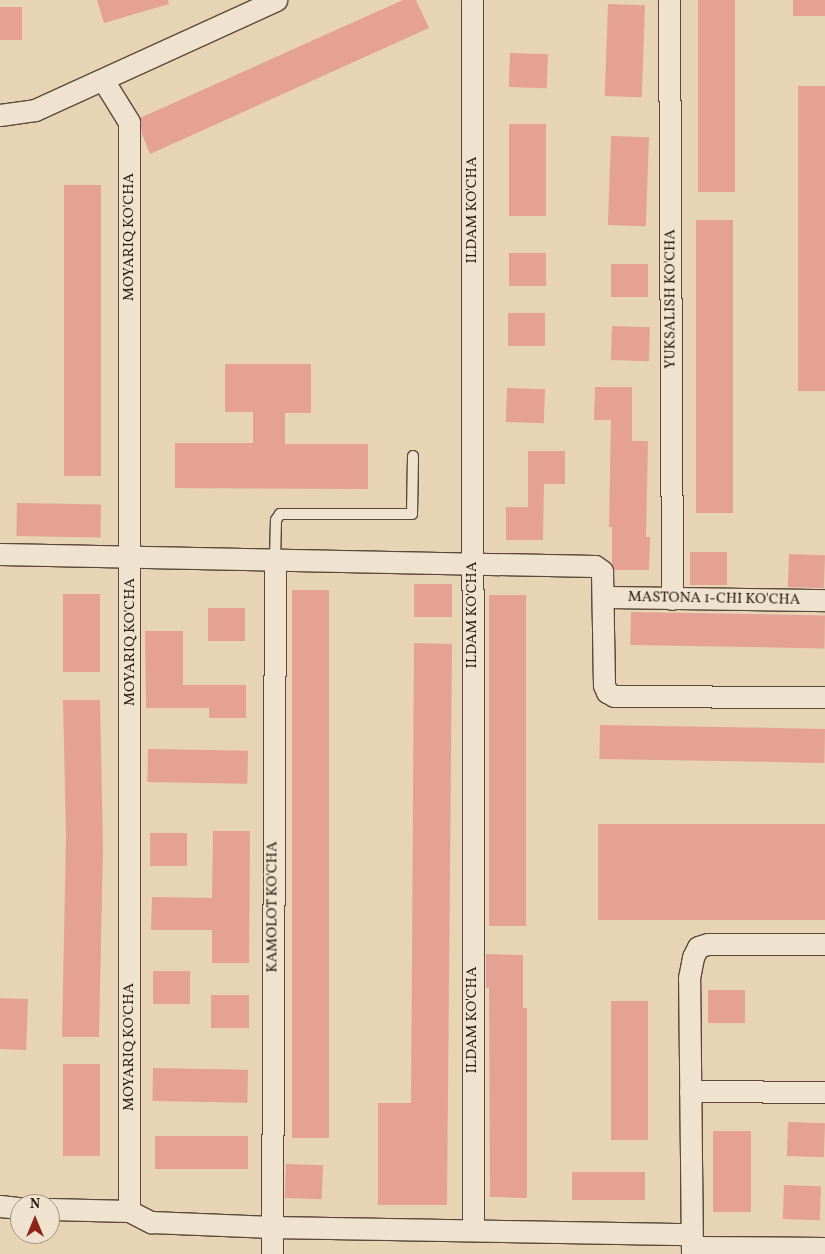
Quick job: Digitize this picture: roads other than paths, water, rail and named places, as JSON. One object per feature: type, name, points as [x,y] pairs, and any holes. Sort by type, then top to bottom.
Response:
[{"type":"street","points":[[0,115],[35,110],[276,0]]},
{"type":"street","name":"ILDAM KO'CHA","points":[[472,0],[473,1230]]},
{"type":"street","name":"YUKSALISH KO'CHA","points":[[669,0],[672,599]]},
{"type":"street","name":"MOYARIQ KO'CHA","points":[[103,80],[129,122],[131,557],[130,1211]]},
{"type":"street","points":[[0,554],[275,560],[473,561],[595,566],[602,571],[604,685],[614,696],[825,697]]},
{"type":"street","name":"KAMOLOT KO'CHA","points":[[272,1240],[275,560]]},
{"type":"street","name":"MASTONA 1-CHI KO'CHA","points":[[603,597],[825,600]]},
{"type":"street","points":[[691,1245],[689,978],[693,956],[698,947],[825,944]]},
{"type":"street","points":[[690,1091],[825,1092]]},
{"type":"street","points":[[60,1209],[130,1211],[151,1222],[272,1240],[473,1230],[691,1245],[825,1248]]},
{"type":"lane","points":[[275,560],[276,520],[280,514],[412,514],[413,456]]}]
